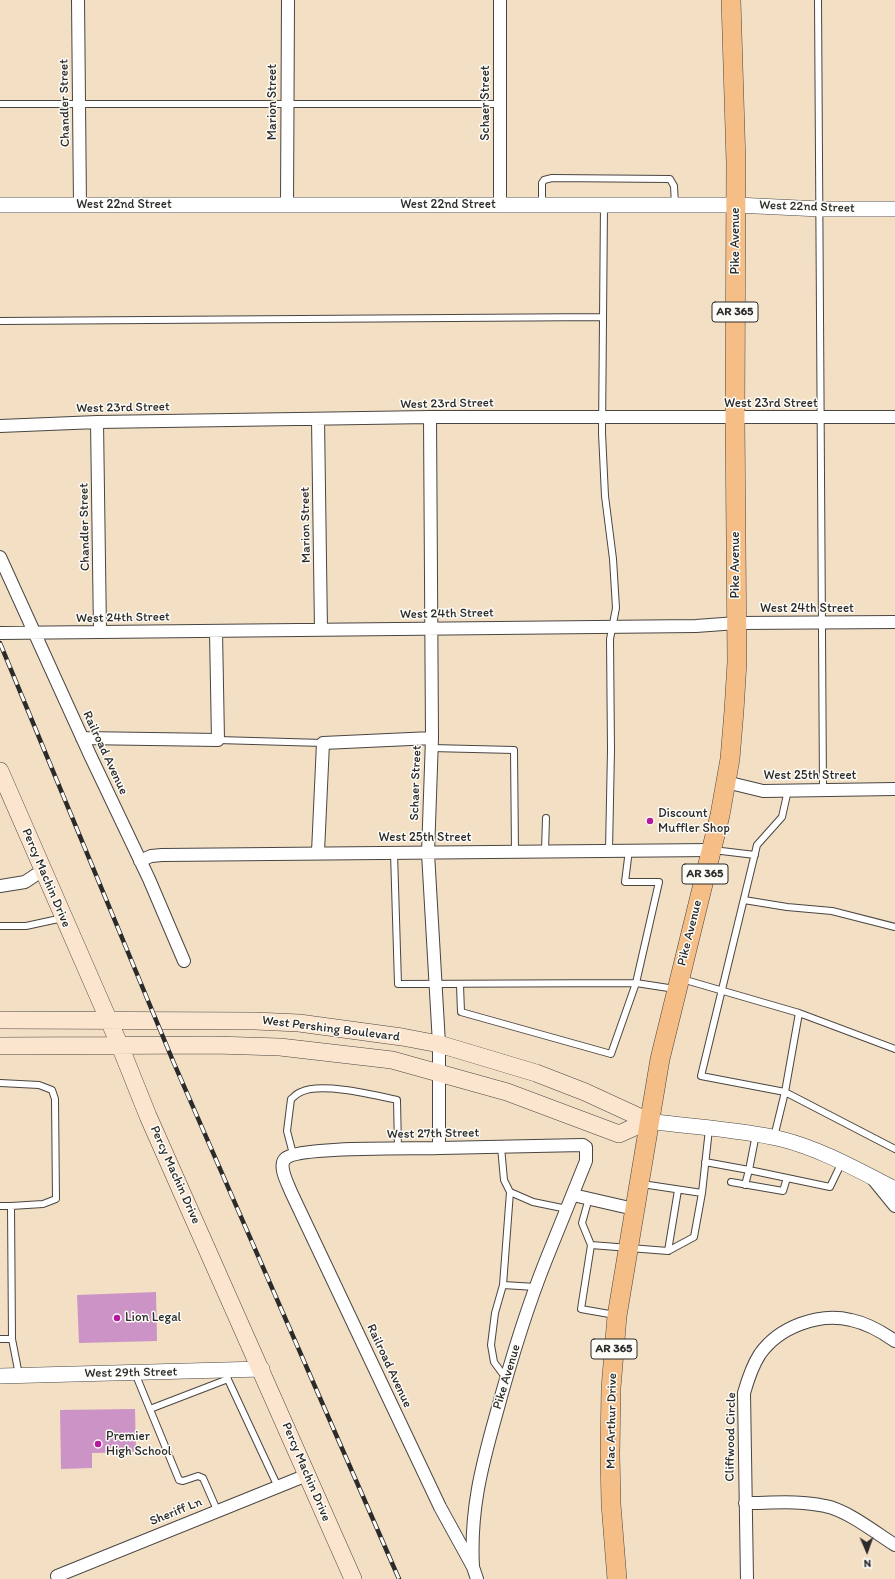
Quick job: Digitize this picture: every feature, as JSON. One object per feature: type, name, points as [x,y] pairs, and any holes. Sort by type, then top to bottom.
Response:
[{"type":"main road","name":"Pike Avenue","points":[[648,1121],[666,1027],[720,815],[726,782],[734,711],[737,623],[735,418],[736,205],[731,0]]},
{"type":"main road","name":"Percy Machin Drive","points":[[0,771],[63,918],[109,1020],[148,1116],[262,1369],[353,1579]]},
{"type":"main road","name":"West Pershing Boulevard","points":[[0,1020],[255,1021],[299,1023],[402,1037],[439,1044],[536,1073],[585,1092],[648,1121]]},
{"type":"main road","name":"West Pershing Boulevard","points":[[0,1046],[280,1047],[392,1060],[507,1092],[619,1134],[648,1121]]},
{"type":"main road","name":"Mac Arthur Drive","points":[[617,1579],[611,1504],[611,1388],[616,1316],[648,1121]]},
{"type":"street","name":"Chandler Street","points":[[78,0],[80,205]]},
{"type":"street","name":"Marion Street","points":[[287,205],[288,0]]},
{"type":"street","name":"Schaer Street","points":[[500,0],[500,205]]},
{"type":"street","name":"West 22nd Street","points":[[0,205],[736,205],[820,209],[895,209]]},
{"type":"street","name":"Schaer Street","points":[[430,417],[430,628],[432,743],[428,853],[439,1044],[439,1148]]},
{"type":"street","name":"West 23rd Street","points":[[0,426],[97,422],[318,420],[430,417],[895,417]]},
{"type":"street","name":"Marion Street","points":[[318,420],[321,630]]},
{"type":"street","name":"Chandler Street","points":[[97,422],[100,632]]},
{"type":"street","name":"Railroad Avenue","points":[[0,557],[82,738],[140,861],[184,962]]},
{"type":"street","name":"West 24th Street","points":[[0,633],[696,626],[737,623],[895,622]]},
{"type":"street","points":[[82,738],[218,740],[216,631]]},
{"type":"street","points":[[318,852],[323,743],[432,743]]},
{"type":"street","name":"West 25th Street","points":[[726,782],[763,791],[895,789]]},
{"type":"street","name":"West 25th Street","points":[[140,861],[162,855],[318,852],[428,853],[711,850]]},
{"type":"street","points":[[0,886],[25,882],[43,870]]},
{"type":"street","name":"West Pershing Boulevard","points":[[648,1121],[756,1134],[774,1138],[806,1147],[842,1162],[895,1189]]},
{"type":"street","name":"West 27th Street","points":[[293,1154],[501,1146],[583,1145],[586,1148]]},
{"type":"street","name":"Pike Avenue","points":[[473,1567],[471,1537],[477,1494],[486,1450],[507,1376],[536,1287],[586,1161],[586,1148]]},
{"type":"street","name":"Railroad Avenue","points":[[293,1154],[285,1158],[283,1163],[284,1174],[291,1192],[440,1507],[473,1567],[477,1579]]},
{"type":"street","points":[[871,1177],[895,1206]]},
{"type":"street","points":[[573,1194],[634,1209]]},
{"type":"street","name":"Cliffwood Circle","points":[[746,1579],[744,1394],[752,1368],[761,1353],[782,1333],[800,1323],[824,1319],[850,1319],[869,1326],[895,1341]]},
{"type":"street","name":"West 29th Street","points":[[0,1376],[135,1373],[226,1375],[262,1369]]},
{"type":"street","name":"Sheriff Ln","points":[[57,1576],[307,1475]]},
{"type":"street","points":[[744,1503],[787,1502],[827,1506],[857,1520],[895,1545]]},
{"type":"lane","points":[[818,0],[823,789]]},
{"type":"lane","points":[[0,104],[500,104]]},
{"type":"lane","points":[[542,205],[542,183],[544,180],[552,178],[670,179],[674,186],[675,205]]},
{"type":"lane","points":[[604,205],[602,416],[605,496],[613,559],[616,608],[610,640],[612,750],[608,850]]},
{"type":"lane","points":[[0,321],[603,317]]},
{"type":"lane","points":[[218,740],[323,743]]},
{"type":"lane","points":[[432,743],[514,750],[515,852]]},
{"type":"lane","points":[[788,790],[782,817],[757,846],[701,1076],[785,1092],[895,1149]]},
{"type":"lane","points":[[545,851],[546,818]]},
{"type":"lane","points":[[460,985],[461,1012],[611,1054],[636,983],[659,882],[626,882],[629,850]]},
{"type":"lane","points":[[711,850],[755,855]]},
{"type":"lane","points":[[394,853],[398,984],[678,984],[722,991],[799,1014],[895,1049]]},
{"type":"lane","points":[[744,900],[787,907],[832,911],[895,927]]},
{"type":"lane","points":[[0,926],[26,926],[63,918]]},
{"type":"lane","points":[[774,1138],[785,1092],[799,1014]]},
{"type":"lane","points":[[0,1083],[39,1084],[52,1090],[55,1099],[56,1199],[43,1204],[0,1206]]},
{"type":"lane","points":[[293,1154],[287,1131],[290,1099],[302,1091],[330,1088],[356,1091],[397,1100],[398,1149]]},
{"type":"lane","points":[[590,1245],[668,1251],[694,1237],[706,1179],[705,1162],[710,1129]]},
{"type":"lane","points":[[745,1185],[756,1134]]},
{"type":"lane","points":[[501,1146],[504,1180],[510,1192],[503,1285],[495,1313],[491,1345],[494,1362],[502,1373],[507,1376]]},
{"type":"lane","points":[[705,1162],[830,1187],[842,1162]]},
{"type":"lane","points":[[731,1182],[783,1191],[788,1178]]},
{"type":"lane","points":[[638,1183],[702,1193]]},
{"type":"lane","points":[[668,1251],[678,1190]]},
{"type":"lane","points":[[510,1192],[533,1202],[567,1209]]},
{"type":"lane","points":[[589,1198],[582,1223],[590,1245],[581,1309],[616,1316]]},
{"type":"lane","points":[[11,1206],[12,1339],[19,1376]]},
{"type":"lane","points":[[503,1285],[536,1287]]},
{"type":"lane","points":[[0,1339],[12,1339]]},
{"type":"lane","points":[[135,1373],[179,1480],[183,1482],[198,1476],[203,1478],[218,1510]]},
{"type":"lane","points":[[150,1409],[226,1375],[278,1487]]},
{"type":"building","name":"Lion Legal","points":[[156,1292],[157,1341],[79,1343],[77,1295]]},
{"type":"building","name":"Premier High School","points":[[135,1409],[136,1452],[92,1453],[92,1468],[61,1469],[60,1410]]},
{"type":"railway","points":[[0,643],[173,1061],[399,1579]]},
{"type":"place","name":"Discount Muffler Shop","points":[[650,821]]},
{"type":"place","name":"Lion Legal","points":[[117,1318]]},
{"type":"place","name":"Premier High School","points":[[98,1444]]}]
